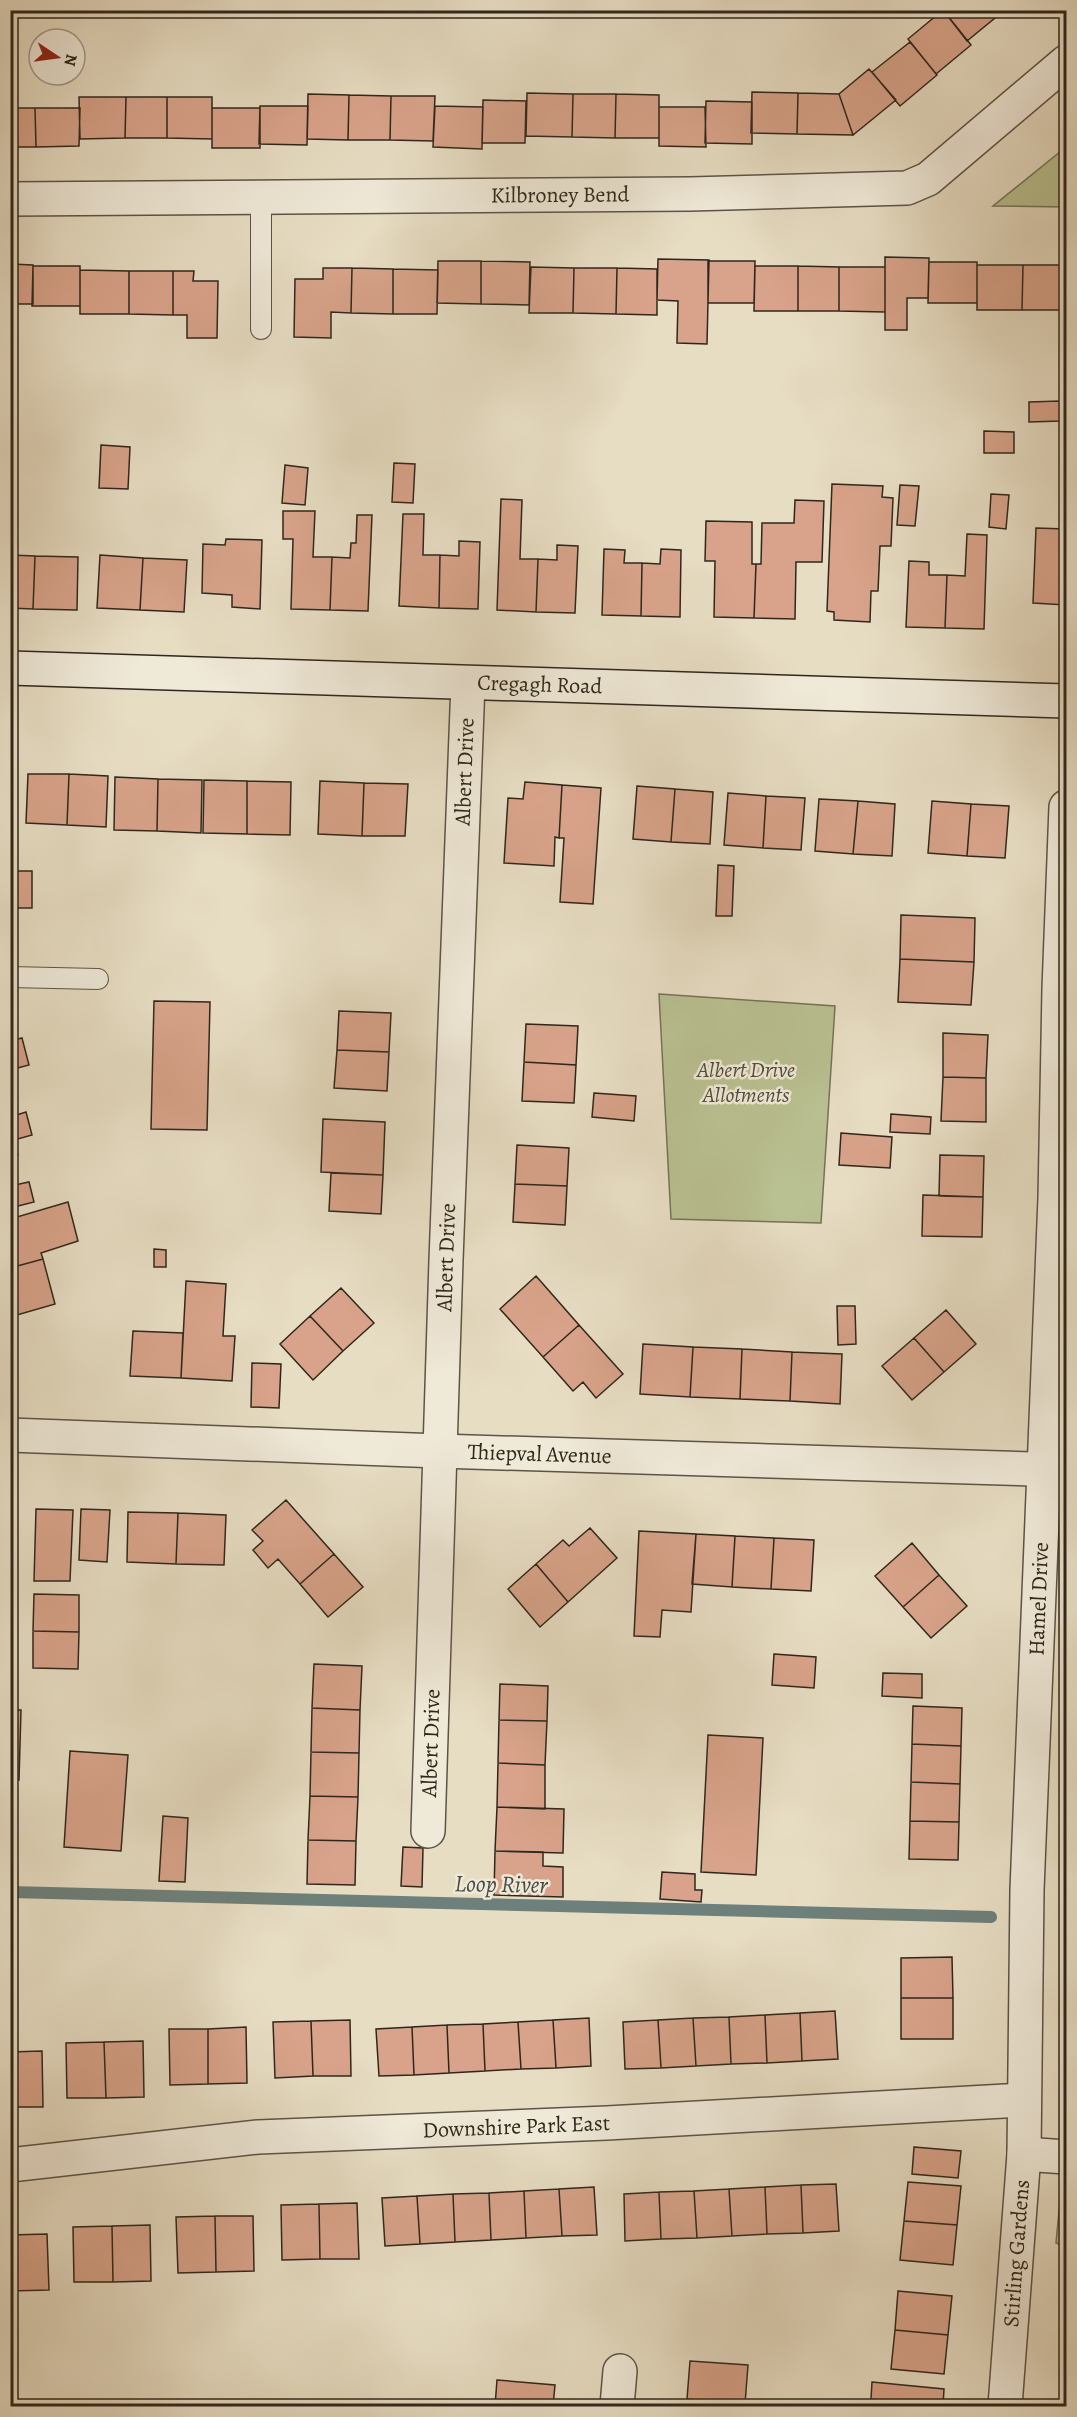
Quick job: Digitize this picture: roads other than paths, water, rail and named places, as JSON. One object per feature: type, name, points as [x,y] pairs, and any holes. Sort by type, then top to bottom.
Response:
[{"type":"street","name":"Kilbroney Bend","points":[[10,199],[713,194],[907,188],[928,179],[1066,62]]},
{"type":"street","name":"Cregagh Road","points":[[10,668],[1066,701]]},
{"type":"street","name":"Albert Drive","points":[[428,1831],[439,1451],[468,683]]},
{"type":"street","name":"Hamel Drive","points":[[1024,2100],[1028,1879],[1055,1469],[1066,807]]},
{"type":"street","name":"Thiepval Avenue","points":[[10,1435],[439,1451],[1055,1469]]},
{"type":"street","name":"Stirling Gardens","points":[[1005,2406],[1024,2154],[1024,2100]]},
{"type":"street","name":"Downshire Park East","points":[[10,2165],[258,2137],[607,2123],[1024,2100]]},
{"type":"street","points":[[1024,2154],[1066,2157]]},
{"type":"street","points":[[617,2406],[621,2371]]},
{"type":"lane","points":[[261,197],[261,329]]},
{"type":"lane","points":[[10,977],[99,979]]},
{"type":"waterway","name":"Loop River","points":[[10,1892],[991,1917]]},
{"type":"park label","name":"Albert Drive Allotments","points":[[746,1082]]}]
